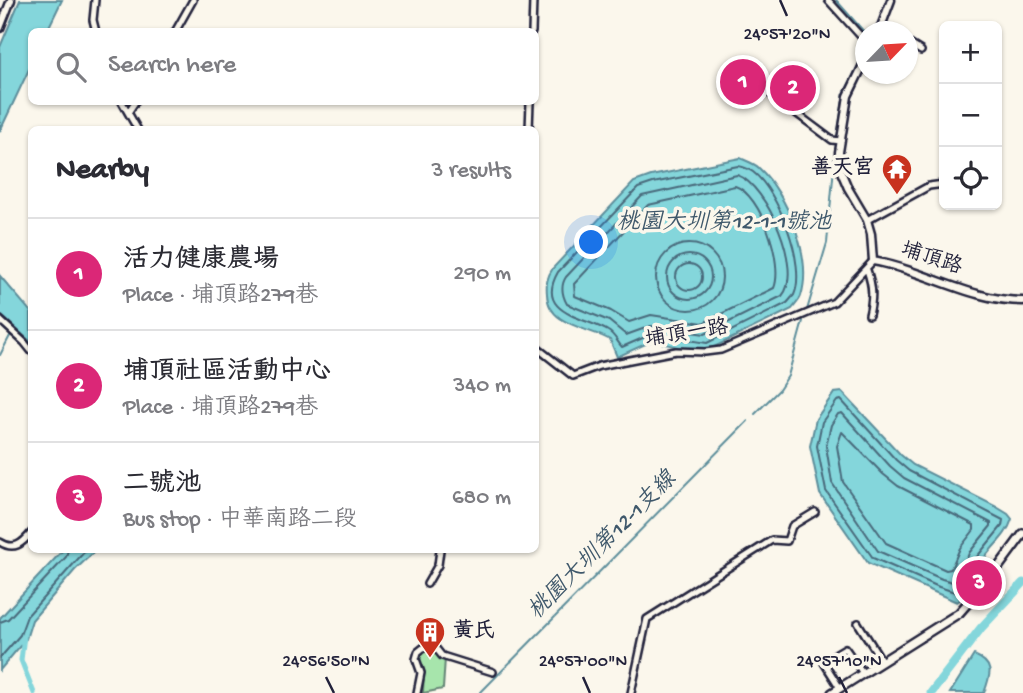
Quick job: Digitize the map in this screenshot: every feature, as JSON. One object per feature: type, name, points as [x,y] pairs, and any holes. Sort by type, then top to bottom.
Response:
[{"type":"main road","points":[[832,693],[959,613],[988,582],[1023,534]]},
{"type":"street","points":[[0,27],[10,0]]},
{"type":"street","points":[[95,0],[95,28]]},
{"type":"street","points":[[177,28],[193,0]]},
{"type":"street","points":[[532,28],[533,0]]},
{"type":"street","points":[[828,0],[855,30]]},
{"type":"street","points":[[885,21],[891,0]]},
{"type":"street","points":[[745,75],[832,140],[841,141]]},
{"type":"street","name":"埔頂路","points":[[855,82],[848,96],[839,167],[867,220],[872,234],[873,261],[896,265],[991,297],[1023,301]]},
{"type":"street","points":[[124,105],[136,126]]},
{"type":"street","points":[[129,111],[133,105]]},
{"type":"street","points":[[529,126],[530,105]]},
{"type":"street","points":[[867,220],[929,186],[939,185]]},
{"type":"street","name":"埔頂一路","points":[[539,349],[573,376],[599,366],[676,351],[721,350],[834,302],[873,261]]},
{"type":"street","points":[[867,270],[873,298],[869,315]]},
{"type":"street","points":[[0,320],[28,347]]},
{"type":"street","points":[[631,693],[647,619],[772,540],[787,541],[792,526],[815,512]]},
{"type":"street","points":[[0,542],[16,547],[28,536]]},
{"type":"street","points":[[428,584],[438,565],[440,553]]},
{"type":"street","points":[[858,623],[882,661]]},
{"type":"street","points":[[417,693],[421,673],[416,659],[423,648],[434,646],[442,656],[493,672]]},
{"type":"street","points":[[840,688],[823,661],[845,648],[863,673]]},
{"type":"green space","points":[[426,650],[436,650],[445,658],[443,689],[423,693],[424,671],[419,659],[420,654]]},
{"type":"water","points":[[20,0],[62,0],[48,28],[28,28],[28,71],[0,131],[0,47]]},
{"type":"water","name":"桃園大圳第12-1-1號池","points":[[740,158],[757,166],[769,179],[788,210],[795,228],[804,281],[800,298],[792,309],[708,350],[652,341],[617,357],[610,340],[571,324],[554,313],[547,294],[547,280],[551,271],[634,182]]},
{"type":"water","points":[[0,276],[28,309],[28,339],[0,314]]},
{"type":"water","points":[[842,392],[913,465],[995,506],[1012,519],[1003,536],[983,560],[970,588],[957,602],[868,563],[820,494],[810,446],[816,419],[834,393]]},
{"type":"water","points":[[60,553],[93,553],[32,620],[26,639],[0,670],[0,618]]},
{"type":"water","points":[[974,655],[981,658],[990,670],[984,693],[950,693]]},
{"type":"waterway","points":[[836,0],[855,22]]},
{"type":"waterway","name":"桃園大圳第12-1支線","points":[[837,138],[844,94],[855,72]]},
{"type":"waterway","name":"桃園大圳第12-1支線","points":[[807,310],[827,243],[836,145]]},
{"type":"waterway","name":"桃園大圳第12-1支線","points":[[755,414],[779,390],[788,376],[803,321]]},
{"type":"waterway","points":[[0,355],[11,334]]},
{"type":"waterway","name":"桃園大圳第12-1支線","points":[[480,693],[748,421]]},
{"type":"waterway","points":[[931,693],[981,628],[1023,583]]},
{"type":"waterway","points":[[24,636],[21,660],[34,693]]},
{"type":"place","name":"活力健康農場","points":[[743,82]]},
{"type":"place","name":"埔頂社區活動中心","points":[[793,88]]},
{"type":"place","name":"善天宮","points":[[897,196]]},
{"type":"place","name":"二號池","points":[[979,583]]},
{"type":"place","name":"黃氏","points":[[430,659]]}]
